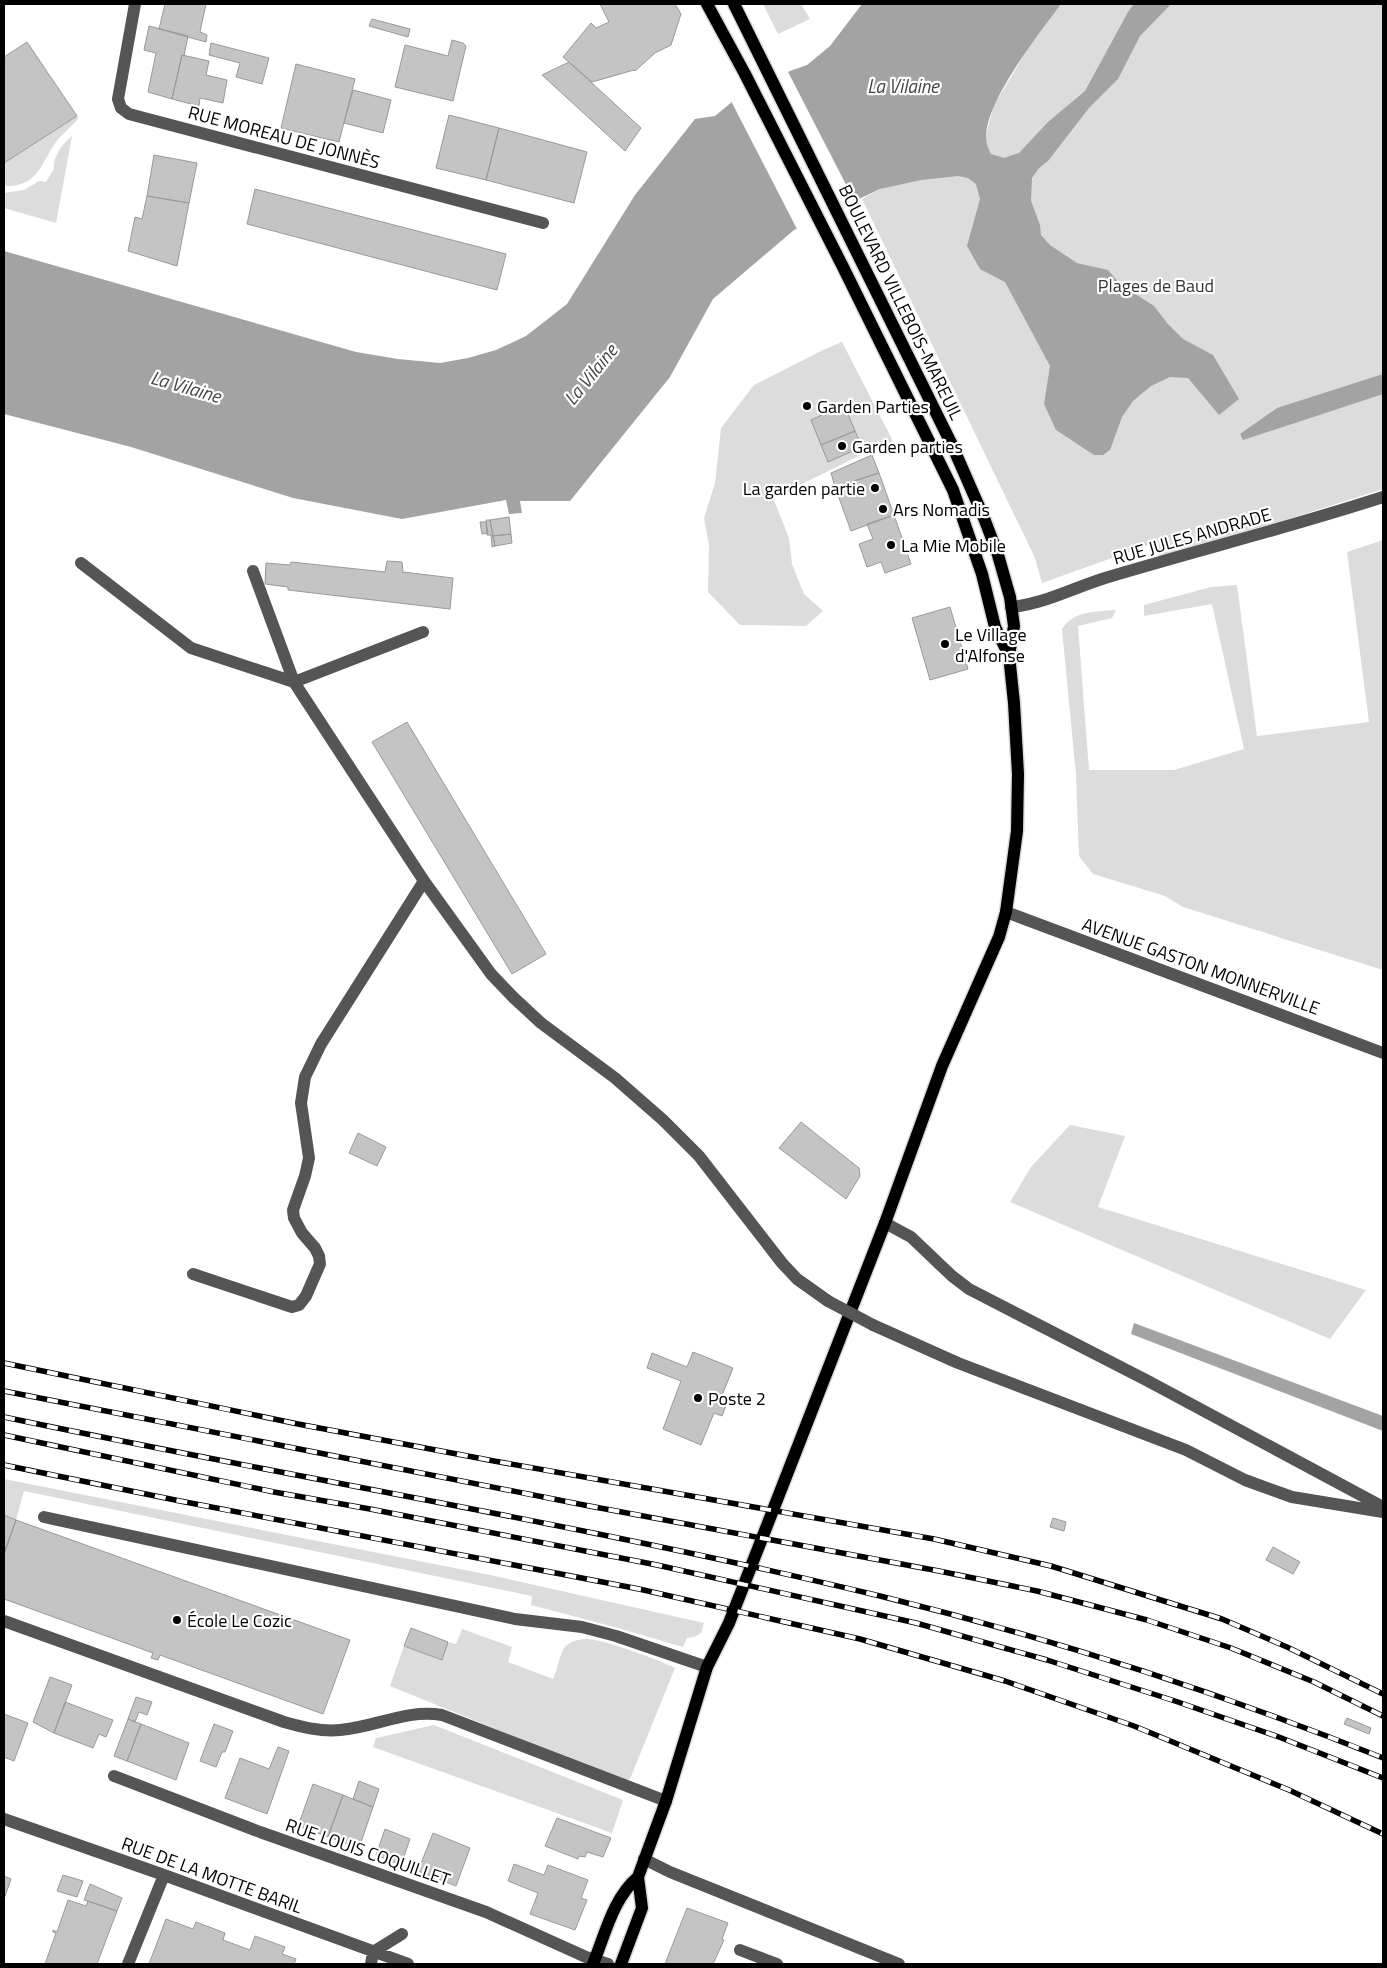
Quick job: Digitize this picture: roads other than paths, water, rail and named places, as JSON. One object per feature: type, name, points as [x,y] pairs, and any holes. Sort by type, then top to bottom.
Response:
[{"type":"main road","name":"BOULEVARD VILLEBOIS-MAREUIL","points":[[707,4],[746,74],[953,490],[982,574],[995,627],[1009,655]]},
{"type":"main road","name":"BOULEVARD VILLEBOIS-MAREUIL","points":[[734,4],[970,484],[998,555],[1011,607],[1014,626],[1009,655]]},
{"type":"main road","points":[[621,1964],[642,1908],[638,1877],[666,1801],[707,1667],[728,1626],[781,1485],[824,1382],[858,1288],[885,1223],[942,1066],[999,937],[1006,912],[1017,831],[1018,774],[1009,655]]},
{"type":"main road","points":[[594,1962],[619,1899],[627,1886],[638,1877]]},
{"type":"street","name":"RUE MOREAU DE JONNÈS","points":[[135,4],[118,99],[121,108],[129,114],[543,223]]},
{"type":"street","name":"RUE JULES ANDRADE","points":[[1011,607],[1026,606],[1104,579],[1303,523],[1383,498]]},
{"type":"street","points":[[81,563],[191,648],[294,682],[423,632]]},
{"type":"street","points":[[253,571],[294,682],[424,881],[491,974],[541,1023],[615,1078],[663,1120],[699,1156],[782,1263],[797,1279],[828,1301],[873,1325],[958,1363],[1186,1450],[1245,1480],[1292,1497],[1383,1512]]},
{"type":"street","points":[[193,1274],[292,1307],[299,1305],[306,1296],[320,1264],[315,1248],[302,1233],[294,1218],[294,1210],[309,1158],[301,1103],[304,1076],[321,1044],[424,881]]},
{"type":"street","name":"AVENUE GASTON MONNERVILLE","points":[[1006,912],[1383,1053]]},
{"type":"street","points":[[885,1223],[911,1237],[952,1276],[969,1289],[1148,1381],[1383,1507]]},
{"type":"street","points":[[44,1517],[516,1620],[582,1627],[616,1636],[707,1667]]},
{"type":"street","points":[[4,1621],[284,1722],[305,1727],[326,1731],[342,1730],[413,1713],[427,1712],[442,1715],[666,1801]]},
{"type":"street","name":"RUE LOUIS COQUILLET","points":[[114,1776],[260,1832],[486,1912],[594,1962],[608,1964]]},
{"type":"street","name":"RUE DE LA MOTTE BARIL","points":[[4,1819],[164,1875],[372,1958],[408,1964]]},
{"type":"street","points":[[644,1858],[670,1872],[899,1964]]},
{"type":"street","points":[[128,1964],[164,1875]]},
{"type":"street","points":[[372,1958],[402,1934]]},
{"type":"street","points":[[740,1950],[776,1964]]},
{"type":"water","name":"La Vilaine","points":[[862,4],[1061,4],[1016,67],[995,104],[989,121],[986,136],[987,143],[991,154],[1004,158],[1019,153],[1048,122],[1085,91],[1134,4],[1171,4],[1140,36],[1118,79],[1089,108],[1048,161],[1039,168],[1032,178],[1031,201],[1040,225],[1041,235],[1050,245],[1077,263],[1108,270],[1120,284],[1154,306],[1183,339],[1213,355],[1239,399],[1219,415],[1188,378],[1170,377],[1151,386],[1133,401],[1122,417],[1110,450],[1103,455],[1094,455],[1056,430],[1044,404],[1050,366],[1005,282],[980,269],[967,246],[980,199],[976,184],[968,178],[958,176],[921,180],[880,189],[794,230],[713,299],[670,377],[570,501],[520,501],[522,513],[509,514],[506,500],[402,519],[293,498],[131,447],[4,414],[4,251],[356,352],[398,359],[440,363],[468,358],[496,350],[526,336],[567,304],[635,195],[695,119],[715,116],[733,101],[790,71],[807,65],[830,46]]},
{"type":"water","points":[[1383,374],[1383,394],[1243,440],[1240,434],[1277,408]]},
{"type":"water","points":[[1134,1323],[1383,1416],[1383,1431],[1131,1334]]},
{"type":"railway","points":[[4,1363],[298,1424],[494,1461],[934,1539],[1051,1566],[1222,1619],[1287,1647],[1383,1694]]},
{"type":"railway","points":[[4,1391],[584,1505],[1037,1591],[1147,1620],[1231,1648],[1314,1682],[1383,1716]]},
{"type":"railway","points":[[4,1417],[662,1547],[880,1596],[1008,1630],[1134,1668],[1260,1711],[1383,1758]]},
{"type":"railway","points":[[4,1435],[274,1492],[657,1565],[916,1623],[1047,1660],[1175,1701],[1279,1737],[1383,1778]]},
{"type":"railway","points":[[4,1465],[180,1501],[639,1589],[860,1639],[1005,1681],[1134,1726],[1289,1790],[1383,1834]]},
{"type":"place","name":"Garden Parties","points":[[807,406]]},
{"type":"place","name":"Garden parties","points":[[842,446]]},
{"type":"place","name":"La garden partie","points":[[875,488]]},
{"type":"place","name":"Ars Nomadis","points":[[883,509]]},
{"type":"place","name":"La Mie Mobile","points":[[891,545]]},
{"type":"place","name":"Le Village d'Alfonse","points":[[945,644]]},
{"type":"place","name":"Poste 2","points":[[698,1398]]},
{"type":"place","name":"École Le Cozic","points":[[177,1620]]},
{"type":"park label","name":"Plages de Baud","points":[[1156,285]]}]
